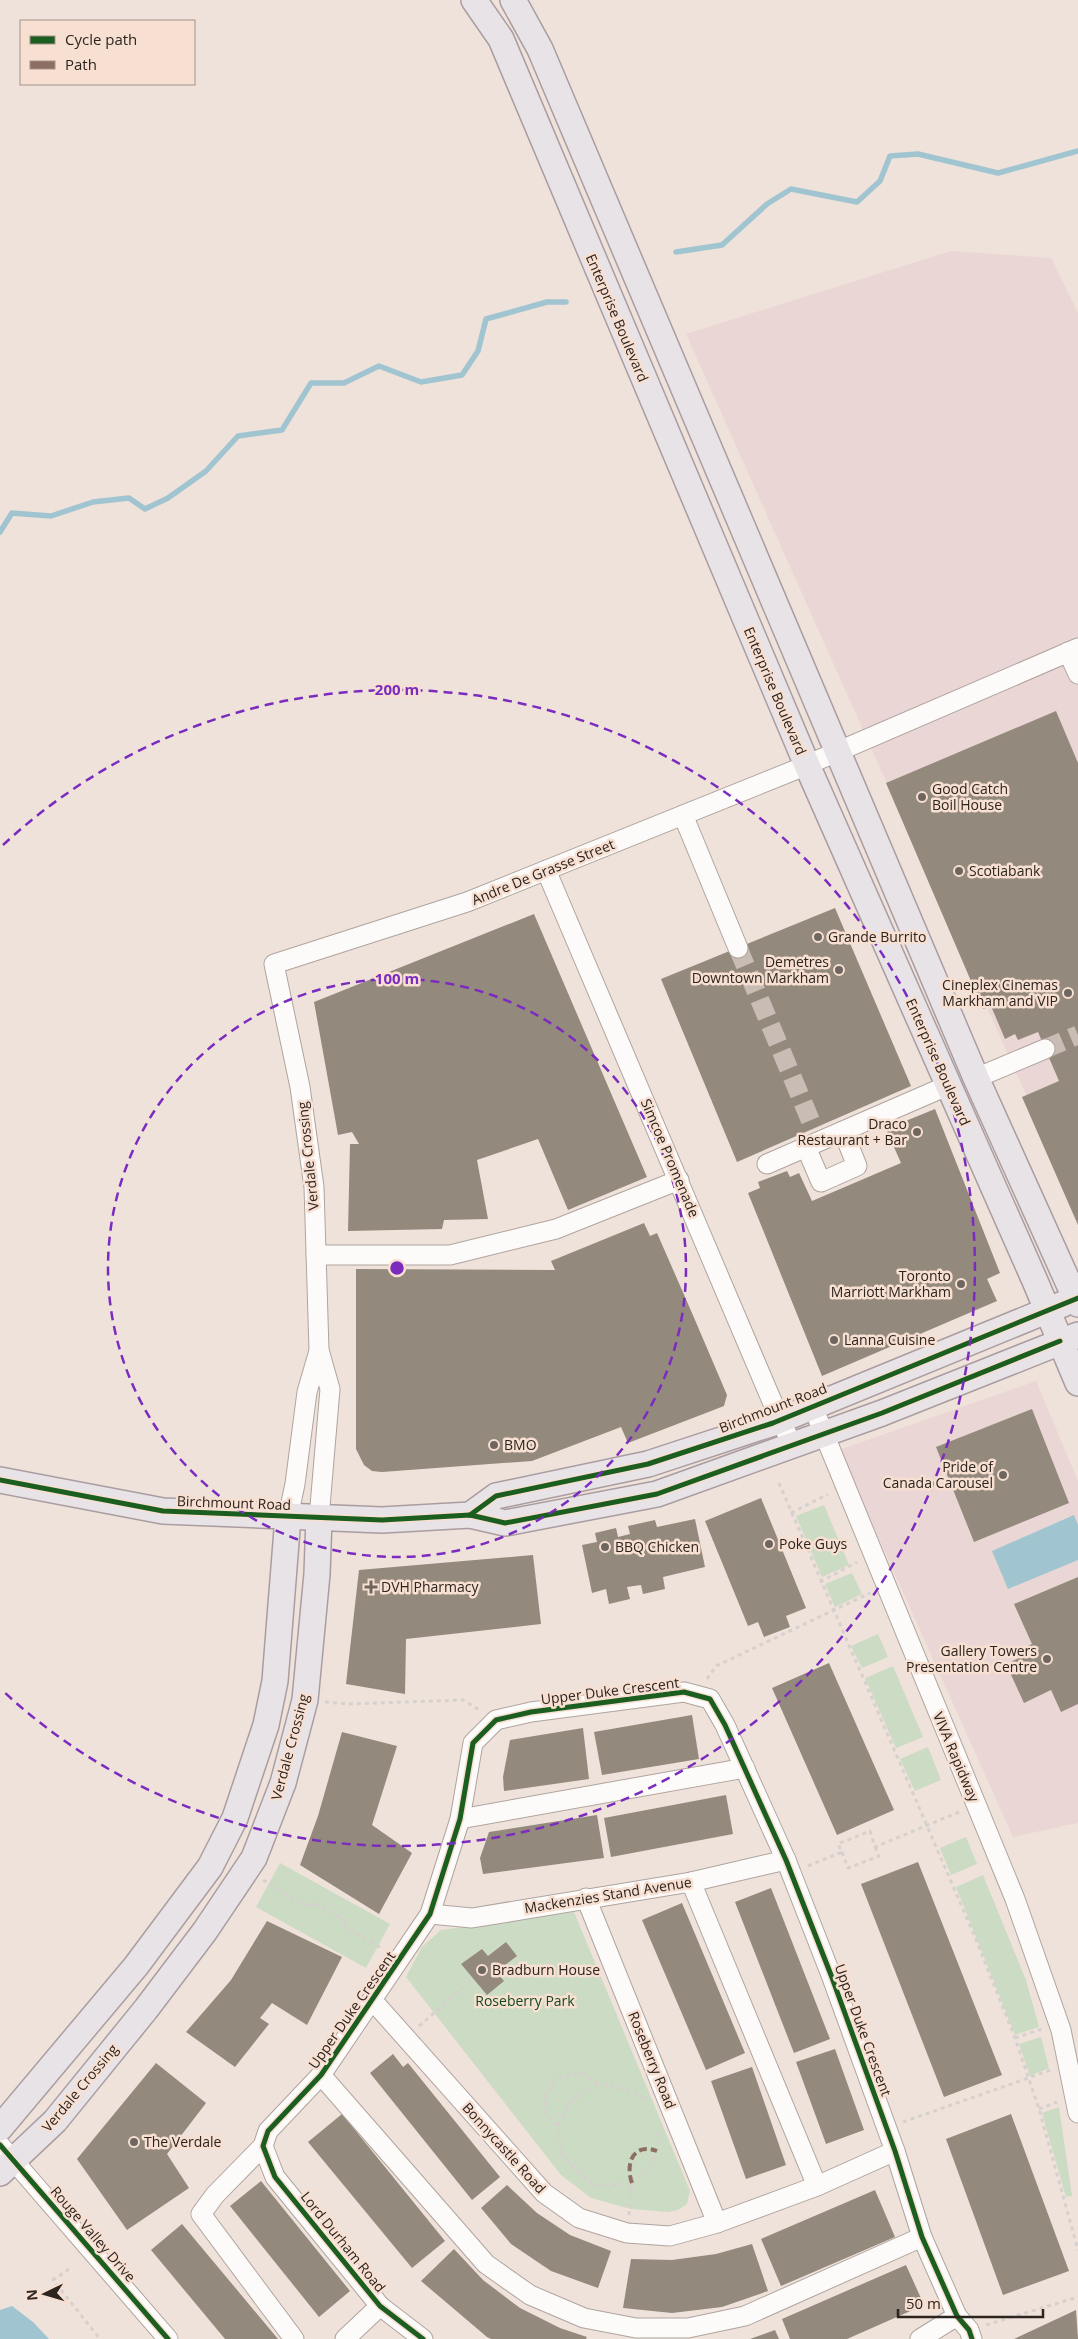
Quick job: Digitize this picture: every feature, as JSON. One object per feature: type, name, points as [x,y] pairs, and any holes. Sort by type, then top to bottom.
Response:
[{"type":"main road","name":"Enterprise Boulevard","points":[[474,0],[501,39],[807,766],[1048,1310],[1069,1338],[1078,1383]]},
{"type":"main road","name":"Enterprise Boulevard","points":[[513,0],[540,50],[976,1078],[1077,1301]]},
{"type":"main road","name":"Birchmount Road","points":[[470,1515],[496,1496],[648,1464],[780,1420],[1048,1310],[1077,1301]]},
{"type":"main road","name":"Birchmount Road","points":[[0,1480],[163,1511],[382,1520],[470,1515],[505,1523],[657,1494],[824,1435],[1069,1338]]},
{"type":"main road","name":"Verdale Crossing","points":[[0,2128],[136,1966],[210,1866],[235,1818],[266,1726],[276,1681],[288,1517]]},
{"type":"main road","name":"Verdale Crossing","points":[[5,2160],[55,2121],[146,2009],[205,1931],[254,1858],[284,1783],[304,1700],[317,1574],[318,1518]]},
{"type":"street","name":"Andre De Grasse Street","points":[[274,964],[467,902],[807,766],[1073,650]]},
{"type":"street","points":[[1073,650],[1078,674]]},
{"type":"street","points":[[682,816],[738,948]]},
{"type":"street","name":"Simcoe Promenade","points":[[546,870],[780,1420],[793,1446]]},
{"type":"street","name":"Verdale Crossing","points":[[274,964],[302,1096],[314,1187],[319,1350],[330,1390],[318,1518]]},
{"type":"street","points":[[976,1078],[1045,1049]]},
{"type":"street","points":[[768,1164],[813,1139],[843,1131],[949,1085]]},
{"type":"street","points":[[813,1139],[821,1182],[858,1166],[843,1131]]},
{"type":"street","points":[[316,1255],[450,1255],[556,1229],[679,1180]]},
{"type":"street","name":"Verdale Crossing","points":[[288,1517],[295,1484],[307,1392],[319,1350]]},
{"type":"street","name":"VIVA Rapidway","points":[[813,1407],[1015,1899],[1061,2030],[1078,2113]]},
{"type":"street","name":"Upper Duke Crescent","points":[[294,2339],[201,2214],[215,2195],[263,2146],[268,2131],[321,2075],[373,2001],[430,1914],[460,1818],[472,1743],[496,1720],[531,1712],[677,1693],[710,1699],[745,1768],[788,1866],[831,1975],[895,2151],[922,2237],[966,2328]]},
{"type":"street","points":[[460,1818],[745,1768]]},
{"type":"street","name":"Mackenzies Stand Avenue","points":[[430,1914],[472,1918],[788,1866]]},
{"type":"street","points":[[691,1882],[817,2186]]},
{"type":"street","name":"Roseberry Road","points":[[586,1898],[717,2222]]},
{"type":"street","name":"Bonnycastle Road","points":[[373,2001],[544,2193],[578,2218],[628,2233],[670,2236],[717,2222],[817,2186],[895,2151]]},
{"type":"street","points":[[321,2075],[486,2264],[530,2295],[584,2318],[636,2328],[688,2328],[745,2316],[922,2237]]},
{"type":"street","name":"Lord Durham Road","points":[[263,2146],[275,2177],[380,2306],[423,2339]]},
{"type":"street","name":"Rouge Valley Drive","points":[[5,2160],[168,2339]]},
{"type":"street","points":[[345,2339],[380,2306]]},
{"type":"street","points":[[920,2339],[966,2328]]},
{"type":"path","points":[[779,1482],[820,1582],[972,1930],[1015,2038],[1039,2109],[1078,2250]]},
{"type":"path","points":[[791,1513],[828,1494]]},
{"type":"path","points":[[820,1582],[858,1562]]},
{"type":"path","points":[[695,1695],[716,1666],[871,1593]]},
{"type":"path","points":[[304,1700],[349,1704],[463,1700],[496,1720]]},
{"type":"path","points":[[876,1846],[964,1810]]},
{"type":"path","points":[[870,1831],[879,1856],[848,1868],[842,1852],[838,1844],[870,1831]]},
{"type":"path","points":[[788,1866],[842,1852]]},
{"type":"path","points":[[262,1880],[310,1908],[313,1902],[348,1922],[345,1927],[400,1960]]},
{"type":"path","points":[[405,2037],[470,1982]]},
{"type":"path","points":[[1015,2038],[1042,2029]]},
{"type":"path","points":[[886,2128],[1028,2080],[1056,2068]]},
{"type":"path","points":[[649,2103],[646,2096],[617,2087],[598,2084],[582,2073],[560,2077],[551,2085],[544,2100],[546,2112],[558,2125],[561,2151],[575,2170],[592,2183],[600,2186],[632,2183],[650,2167],[659,2148],[658,2123]]},
{"type":"path","points":[[558,2125],[573,2099],[598,2084]]},
{"type":"path","points":[[1039,2109],[1062,2100]]},
{"type":"path","points":[[628,2233],[632,2183]]},
{"type":"path","points":[[69,2269],[53,2280],[100,2339]]},
{"type":"path","points":[[966,2328],[1078,2297]]},
{"type":"shaded area","points":[[951,251],[1051,258],[1078,313],[1078,1211],[686,334]]},
{"type":"shaded area","points":[[1036,1381],[1078,1481],[1078,1823],[1013,1837],[839,1450]]},
{"type":"green space","points":[[824,1505],[849,1565],[822,1577],[796,1516]]},
{"type":"green space","points":[[852,1573],[862,1594],[835,1607],[825,1584]]},
{"type":"green space","points":[[878,1634],[888,1657],[862,1668],[851,1646]]},
{"type":"green space","points":[[893,1666],[923,1737],[896,1748],[865,1678]]},
{"type":"green space","points":[[928,1747],[941,1780],[915,1791],[900,1759]]},
{"type":"green space","points":[[966,1837],[977,1864],[951,1875],[940,1848]]},
{"type":"green space","points":[[280,1863],[390,1924],[366,1968],[256,1907]]},
{"type":"green space","points":[[983,1875],[1026,1980],[1039,2027],[1015,2035],[956,1887]]},
{"type":"green space","name":"Roseberry Park","points":[[574,1912],[690,2191],[687,2204],[678,2210],[668,2212],[631,2209],[591,2198],[561,2175],[406,1977],[422,1947],[441,1930]]},
{"type":"green space","points":[[1041,2037],[1049,2068],[1030,2076],[1019,2044]]},
{"type":"green space","points":[[1059,2107],[1072,2196],[1066,2197],[1042,2113]]},
{"type":"water","points":[[1074,1515],[1078,1525],[1078,1560],[1008,1589],[992,1551]]},
{"type":"water","points":[[12,2306],[33,2322],[49,2339],[0,2339],[0,2310]]},
{"type":"building","points":[[1056,711],[1078,763],[1078,1225],[1022,1097],[1059,1081],[1038,1032],[1018,1040],[1015,1034],[1005,1039],[991,1006],[983,1009],[886,783]]},
{"type":"building","points":[[835,908],[911,1086],[737,1162],[661,979]]},
{"type":"building","points":[[534,914],[647,1177],[568,1210],[538,1139],[477,1160],[488,1219],[444,1220],[442,1229],[348,1231],[350,1144],[359,1144],[352,1132],[338,1135],[314,1002]]},
{"type":"building","points":[[935,1109],[1000,1273],[987,1279],[997,1301],[822,1376],[748,1193],[760,1188],[758,1182],[787,1171],[790,1177],[799,1173],[812,1201],[901,1163],[886,1129]]},
{"type":"building","points":[[644,1223],[650,1236],[657,1233],[692,1313],[727,1395],[724,1406],[628,1443],[621,1427],[532,1461],[382,1472],[372,1471],[364,1465],[356,1449],[356,1269],[555,1270],[551,1261]]},
{"type":"building","name":"Pride of Canada Carousel","points":[[1032,1409],[1069,1503],[974,1542],[936,1447]]},
{"type":"building","points":[[761,1498],[806,1608],[786,1616],[790,1627],[764,1637],[758,1622],[748,1626],[705,1521]]},
{"type":"building","points":[[695,1519],[705,1567],[663,1577],[665,1589],[643,1594],[641,1585],[627,1587],[630,1599],[609,1604],[606,1589],[592,1593],[582,1545],[597,1542],[595,1533],[616,1528],[618,1537],[630,1534],[628,1526],[655,1520],[657,1527]]},
{"type":"building","points":[[533,1555],[541,1624],[406,1639],[405,1694],[346,1684],[359,1570]]},
{"type":"building","name":"Gallery Towers Presentation Centre","points":[[1078,1577],[1078,1704],[1061,1712],[1051,1690],[1024,1703],[1006,1664],[1026,1655],[1023,1648],[1032,1644],[1014,1604]]},
{"type":"building","points":[[829,1663],[894,1810],[837,1835],[772,1688]]},
{"type":"building","points":[[692,1715],[699,1759],[602,1775],[594,1732]]},
{"type":"building","points":[[583,1728],[589,1779],[504,1791],[503,1777],[510,1740]]},
{"type":"building","points":[[342,1732],[397,1746],[372,1825],[412,1853],[379,1914],[300,1865],[318,1816]]},
{"type":"building","points":[[726,1795],[733,1834],[611,1857],[604,1818]]},
{"type":"building","points":[[597,1815],[604,1858],[483,1874],[480,1858],[489,1832]]},
{"type":"building","points":[[918,1862],[1002,2075],[944,2097],[861,1884]]},
{"type":"building","points":[[771,1888],[830,2039],[794,2053],[735,1902]]},
{"type":"building","points":[[682,1903],[745,2053],[706,2070],[642,1920]]},
{"type":"building","points":[[267,1921],[342,1957],[307,2025],[272,2003],[260,2018],[269,2024],[235,2067],[186,2032],[231,1980]]},
{"type":"building","name":"Bradburn House","points":[[506,1942],[517,1956],[496,1972],[504,1981],[487,1995],[461,1964],[482,1949],[488,1956]]},
{"type":"building","points":[[835,2049],[864,2130],[826,2144],[796,2062]]},
{"type":"building","points":[[393,2054],[403,2067],[408,2063],[500,2177],[472,2200],[370,2073]]},
{"type":"building","name":"The Verdale","points":[[156,2063],[206,2103],[167,2154],[189,2188],[127,2230],[77,2159]]},
{"type":"building","points":[[752,2067],[786,2165],[746,2179],[711,2081]]},
{"type":"building","points":[[342,2114],[445,2241],[412,2268],[308,2142]]},
{"type":"building","points":[[1011,2114],[1069,2271],[1003,2295],[946,2139]]},
{"type":"building","points":[[261,2181],[350,2291],[319,2317],[230,2206]]},
{"type":"building","points":[[507,2185],[537,2213],[570,2235],[611,2251],[598,2288],[551,2271],[511,2244],[481,2208]]},
{"type":"building","points":[[875,2190],[895,2237],[781,2286],[761,2239]]},
{"type":"building","points":[[182,2224],[278,2339],[225,2339],[151,2250]]},
{"type":"building","points":[[752,2244],[768,2291],[722,2307],[672,2313],[623,2308],[631,2259],[672,2260],[716,2254]]},
{"type":"building","points":[[454,2249],[483,2280],[520,2308],[560,2328],[587,2337],[586,2339],[491,2339],[487,2337],[421,2281]]},
{"type":"building","points":[[906,2265],[924,2305],[847,2339],[790,2339],[782,2319]]},
{"type":"building","points":[[1076,2310],[1078,2339],[1014,2339]]},
{"type":"building","points":[[775,2330],[779,2339],[750,2339]]},
{"type":"waterway","points":[[676,252],[722,245],[767,204],[791,189],[857,202],[880,181],[890,156],[918,154],[998,173],[1078,151]]},
{"type":"waterway","points":[[0,532],[12,513],[51,516],[93,502],[129,498],[145,509],[168,498],[206,471],[238,436],[282,430],[311,383],[344,383],[379,366],[421,382],[462,375],[478,351],[486,319],[547,302],[566,302]]},
{"type":"tunnel","points":[[738,948],[814,1129]]},
{"type":"tunnel","points":[[1045,1049],[1078,1035]]},
{"type":"marked path","points":[[632,2183],[630,2169],[633,2156],[642,2150],[657,2151]]},
{"type":"cycle path","points":[[470,1515],[496,1496],[648,1464],[773,1423],[1078,1298]]},
{"type":"cycle path","points":[[0,1480],[163,1511],[382,1520],[470,1515],[505,1523],[657,1494],[882,1413],[1060,1341]]},
{"type":"cycle path","points":[[423,2339],[380,2306],[275,2177],[263,2146],[268,2131],[321,2075],[430,1914],[460,1819],[473,1743],[496,1720],[531,1712],[684,1692],[710,1699],[725,1725],[786,1860],[831,1975],[895,2151],[922,2237],[957,2316],[969,2330],[972,2339]]},
{"type":"cycle path","points":[[0,2145],[168,2339]]},
{"type":"place","name":"Good Catch Boil House","points":[[922,797]]},
{"type":"place","name":"Scotiabank","points":[[959,871]]},
{"type":"place","name":"Grande Burrito","points":[[818,937]]},
{"type":"place","name":"Demetres Downtown Markham","points":[[839,970]]},
{"type":"place","name":"Cineplex Cinemas Markham and VIP","points":[[1068,993]]},
{"type":"place","name":"Draco Restaurant + Bar","points":[[917,1132]]},
{"type":"place","name":"Toronto Marriott Markham","points":[[961,1284]]},
{"type":"place","name":"Lanna Cuisine","points":[[834,1340]]},
{"type":"place","name":"BMO","points":[[494,1445]]},
{"type":"place","name":"Pride of Canada Carousel","points":[[1003,1475]]},
{"type":"place","name":"Poke Guys","points":[[769,1544]]},
{"type":"place","name":"BBQ Chicken","points":[[605,1547]]},
{"type":"place","name":"DVH Pharmacy","points":[[371,1587]]},
{"type":"place","name":"Gallery Towers Presentation Centre","points":[[1047,1659]]},
{"type":"place","name":"Bradburn House","points":[[482,1970]]},
{"type":"place","name":"The Verdale","points":[[134,2142]]}]
